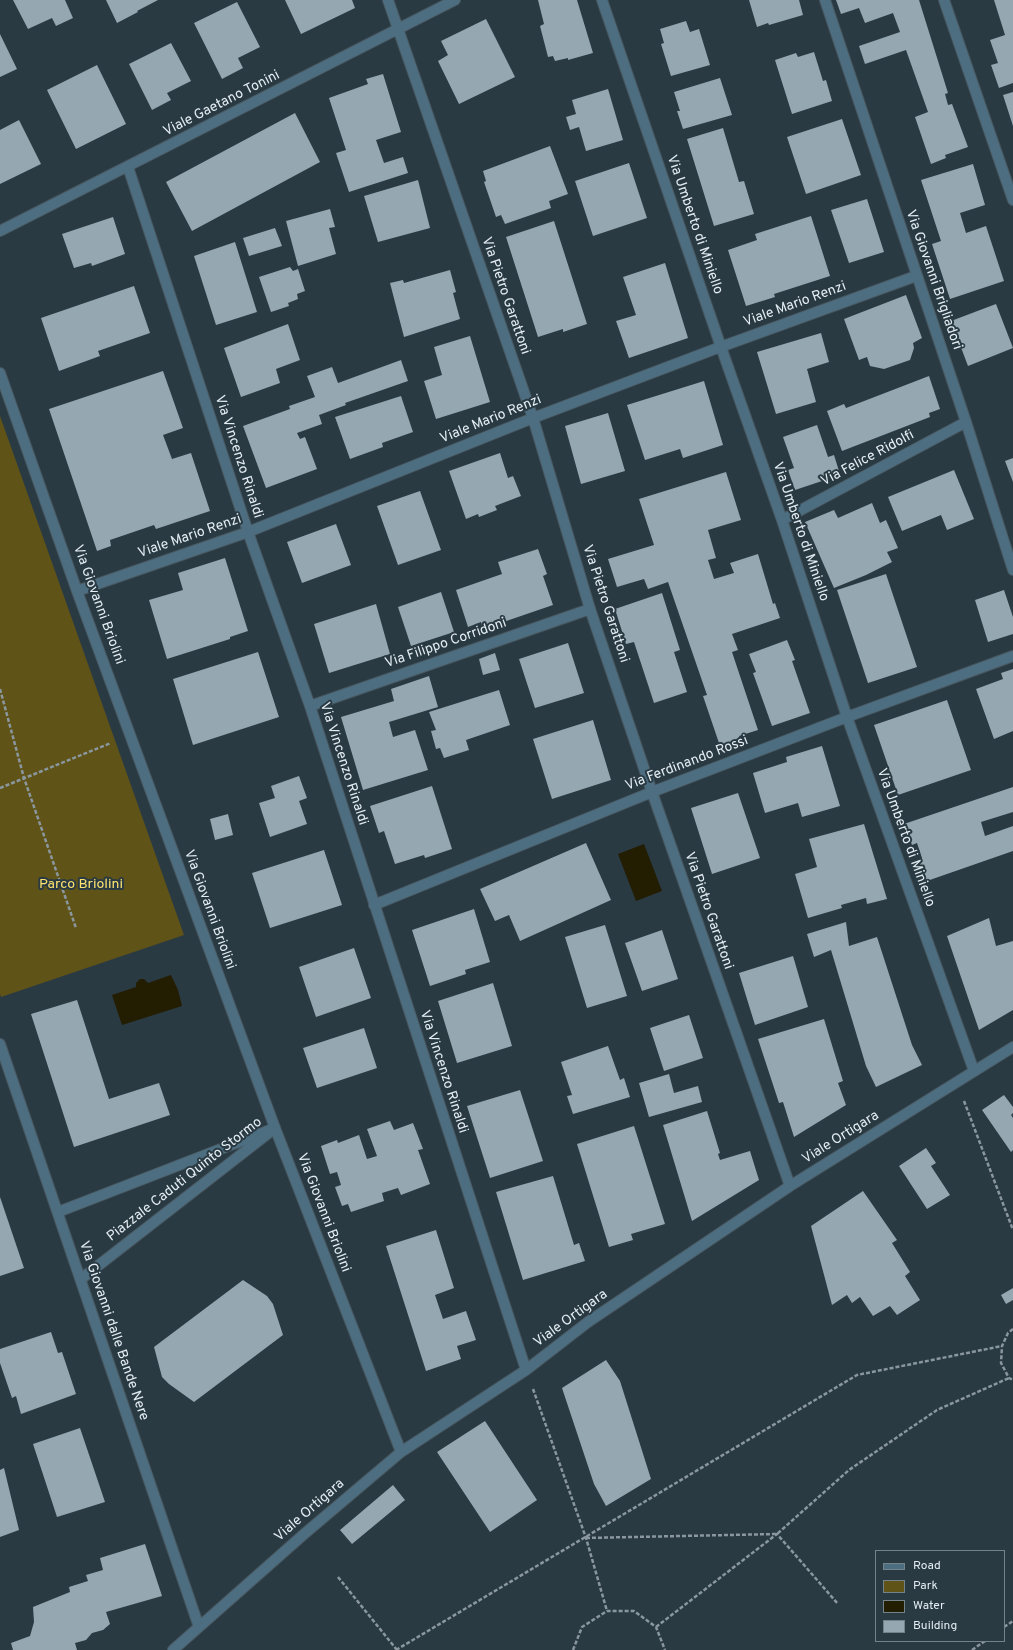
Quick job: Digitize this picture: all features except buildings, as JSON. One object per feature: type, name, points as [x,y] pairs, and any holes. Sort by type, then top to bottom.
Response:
[{"type":"street","name":"Via Pietro Garattoni","points":[[388,0],[533,418],[590,609],[652,792],[790,1186]]},
{"type":"street","name":"Viale Gaetano Tonini","points":[[0,231],[455,0]]},
{"type":"street","name":"Via Umberto di Miniello","points":[[602,0],[782,520],[847,717],[974,1071]]},
{"type":"street","name":"Via Giovanni Brigliadori","points":[[825,0],[966,422],[1013,570]]},
{"type":"street","points":[[944,0],[1013,200]]},
{"type":"street","name":"Via Vincenzo Rinaldi","points":[[128,167],[248,532],[310,706],[526,1370]]},
{"type":"street","name":"Viale Mario Renzi","points":[[78,591],[248,532],[533,418],[721,347],[916,276]]},
{"type":"street","name":"Via Giovanni Briolini","points":[[0,374],[130,735],[275,1128],[401,1452]]},
{"type":"street","name":"Via Felice Ridolfi","points":[[782,520],[966,422]]},
{"type":"street","name":"Via Filippo Corridoni","points":[[310,706],[590,609]]},
{"type":"street","name":"Via Ferdinando Rossi","points":[[374,905],[652,792],[847,717],[1013,656]]},
{"type":"street","name":"Via Giovanni dalle Bande Nere","points":[[0,1044],[199,1627]]},
{"type":"street","name":"Viale Ortigara","points":[[173,1650],[302,1535],[401,1452],[526,1370],[588,1322],[790,1186],[1013,1047]]},
{"type":"street","name":"Piazzale Caduti Quinto Stormo","points":[[58,1212],[275,1128]]},
{"type":"street","name":"Piazzale Caduti Quinto Stormo","points":[[81,1279],[275,1128]]},
{"type":"path","points":[[0,689],[24,778],[76,928]]},
{"type":"path","points":[[0,788],[130,735]]},
{"type":"path","points":[[955,1083],[965,1102],[1013,1230]]},
{"type":"path","points":[[1013,1329],[1008,1333],[1002,1346],[1001,1363],[1009,1378],[1013,1380]]},
{"type":"path","points":[[338,1577],[397,1650],[857,1375],[1002,1346]]},
{"type":"path","points":[[526,1370],[586,1538],[607,1610]]},
{"type":"path","points":[[656,1627],[777,1534],[849,1470],[937,1410],[1009,1378]]},
{"type":"path","points":[[586,1538],[777,1534]]},
{"type":"path","points":[[777,1534],[838,1604]]},
{"type":"path","points":[[573,1650],[582,1627],[607,1610],[634,1611],[656,1627],[665,1650]]},
{"type":"path","points":[[972,1650],[984,1642]]},
{"type":"green space","name":"Parco Briolini","points":[[0,416],[184,935],[1,997],[0,994]]},
{"type":"water","points":[[644,844],[662,891],[636,901],[618,854]]},
{"type":"water","points":[[171,975],[178,990],[182,1006],[122,1025],[112,995],[136,987],[136,983],[140,979],[144,979],[148,983]]}]
